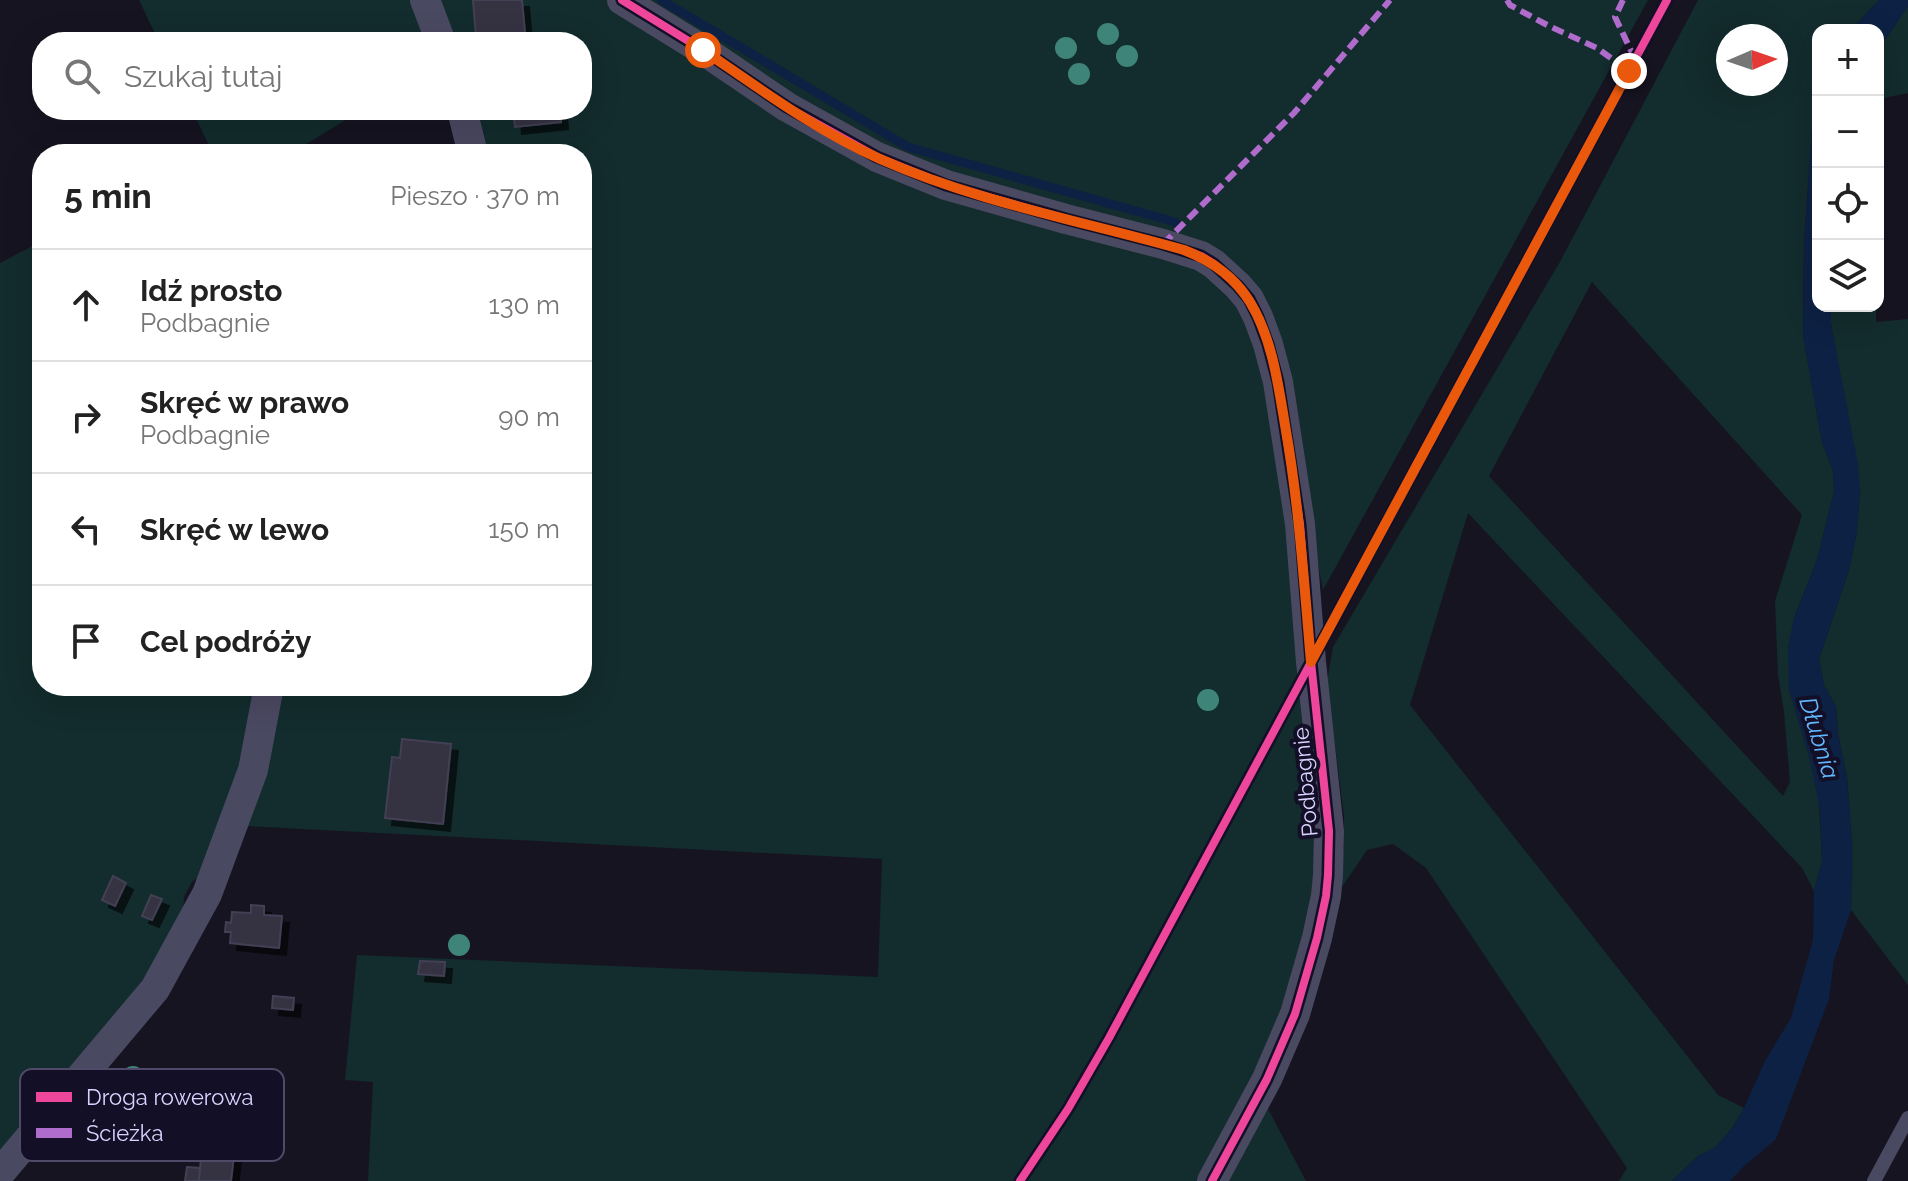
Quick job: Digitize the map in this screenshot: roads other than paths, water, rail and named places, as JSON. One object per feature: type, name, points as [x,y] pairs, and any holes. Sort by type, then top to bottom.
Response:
[{"type":"street","points":[[425,0],[437,32]]},
{"type":"street","name":"Podbagnie","points":[[622,0],[787,107],[877,157],[946,185],[1201,256],[1238,286],[1258,317],[1278,382],[1300,524],[1327,803],[1328,875],[1320,927],[1295,1014],[1267,1079],[1212,1181]]},
{"type":"street","points":[[464,120],[470,144]]},
{"type":"street","points":[[88,1069],[155,989],[207,894],[253,770],[267,696]]},
{"type":"street","points":[[0,1173],[20,1149]]},
{"type":"lane","points":[[1874,1181],[1908,1118]]},
{"type":"water","points":[[1879,0],[1908,0],[1908,6],[1884,41],[1884,24],[1857,24]]},
{"type":"water","name":"Dłubnia","points":[[1812,131],[1812,312],[1831,312],[1860,491],[1857,531],[1849,570],[1819,659],[1824,685],[1836,707],[1847,778],[1852,843],[1851,910],[1834,960],[1829,999],[1776,1139],[1730,1181],[1672,1181],[1698,1156],[1716,1147],[1733,1127],[1765,1061],[1791,1018],[1813,940],[1814,891],[1822,862],[1820,811],[1810,759],[1789,689],[1788,648],[1794,618],[1817,560],[1834,491],[1833,471],[1822,442],[1803,336],[1804,242]]},
{"type":"waterway","points":[[661,0],[908,147],[1175,222]]}]
